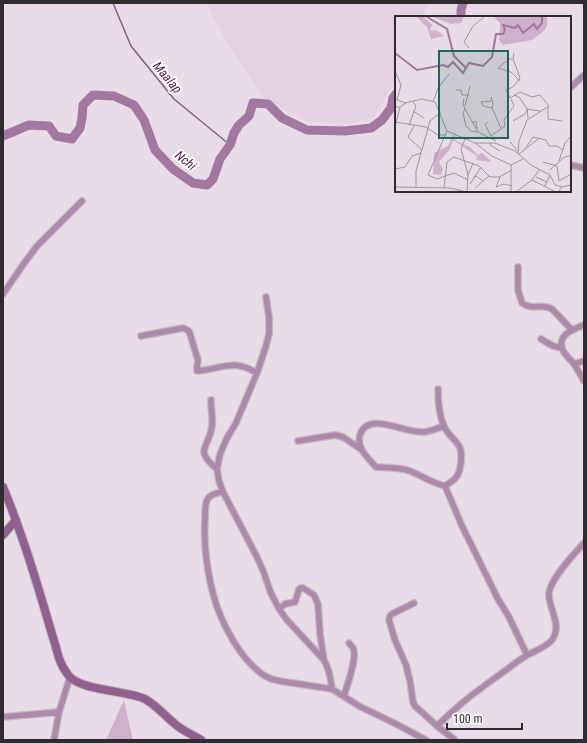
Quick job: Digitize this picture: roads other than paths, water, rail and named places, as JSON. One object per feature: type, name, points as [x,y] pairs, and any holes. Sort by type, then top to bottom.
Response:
[{"type":"main road","points":[[3,487],[16,520],[59,658],[62,666],[70,677],[89,686],[126,693],[145,700],[180,728],[202,740]]},
{"type":"main road","points":[[3,535],[16,520]]},
{"type":"street","points":[[571,87],[584,75]]},
{"type":"street","points":[[571,166],[584,168]]},
{"type":"street","points":[[3,294],[37,246],[82,201]]},
{"type":"street","points":[[518,267],[518,290],[522,303],[530,307],[548,307],[572,330]]},
{"type":"street","points":[[266,297],[269,317],[269,334],[266,346],[257,373],[236,423],[222,448],[217,469],[223,492],[264,573],[270,591],[280,609],[287,620],[324,660]]},
{"type":"street","points":[[584,325],[572,330],[564,336],[562,348],[584,381]]},
{"type":"street","points":[[141,336],[183,328],[189,331],[198,360],[196,369],[197,372],[236,365],[248,368],[257,373]]},
{"type":"street","points":[[541,339],[553,346],[562,348]]},
{"type":"street","points":[[574,364],[584,361]]},
{"type":"street","points":[[298,441],[335,435],[343,438],[362,450],[376,467],[401,468],[445,486],[457,476],[461,462],[460,448],[444,426],[440,412],[438,389]]},
{"type":"street","points":[[210,400],[212,427],[203,450],[204,456],[208,462],[217,469]]},
{"type":"street","points":[[362,450],[359,438],[361,431],[366,426],[372,424],[392,425],[415,432],[423,432],[444,426]]},
{"type":"street","points":[[445,486],[462,526],[527,655]]},
{"type":"street","points":[[223,492],[215,493],[207,500],[204,532],[205,548],[213,593],[220,615],[231,637],[248,661],[267,678],[282,682],[332,689],[359,706],[426,740]]},
{"type":"street","points":[[437,726],[462,703],[527,655],[552,640],[555,634],[556,623],[549,601],[551,585],[561,570],[584,543]]},
{"type":"street","points":[[280,609],[285,604],[295,602],[299,589],[301,588],[314,596],[318,604],[320,634],[324,660],[330,675],[332,689]]},
{"type":"street","points":[[414,603],[392,614],[389,620],[395,640],[406,665],[413,702],[415,706],[437,726],[455,740]]},
{"type":"street","points":[[344,696],[354,662],[354,648],[349,643]]},
{"type":"street","points":[[54,740],[59,712],[70,677]]},
{"type":"street","points":[[3,718],[59,712]]},
{"type":"waterway","name":"Maalap","points":[[113,3],[131,46],[174,99],[230,145]]},
{"type":"waterway","name":"Nchi","points":[[461,16],[463,3]]},
{"type":"waterway","name":"Nchi","points":[[3,136],[29,125],[49,126],[56,136],[72,139],[80,128],[83,105],[93,95],[114,96],[134,105],[144,120],[155,150],[173,169],[193,183],[207,185],[213,179],[220,159],[230,145],[234,133],[239,125],[249,116],[253,103],[268,104],[282,118],[307,130],[345,131],[371,128],[382,120],[391,108],[395,95]]}]
